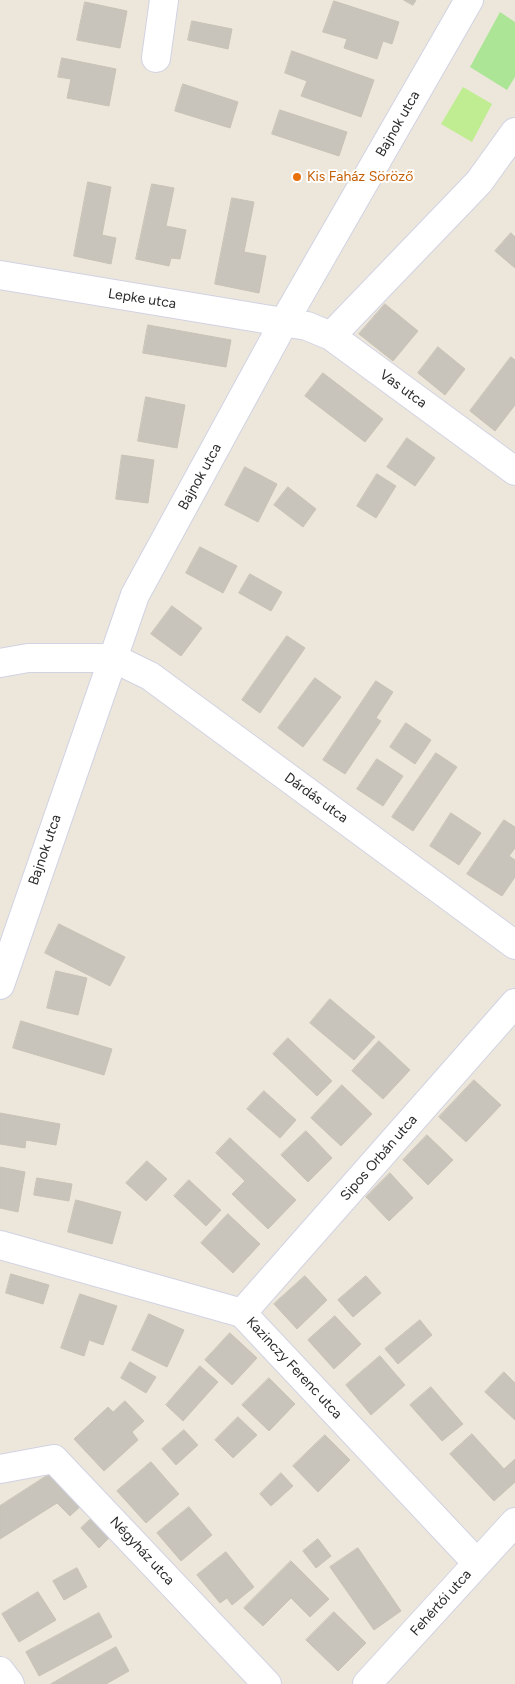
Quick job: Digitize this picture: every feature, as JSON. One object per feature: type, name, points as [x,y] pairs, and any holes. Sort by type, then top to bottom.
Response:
[{"type":"street","points":[[156,58],[164,0]]},
{"type":"street","name":"Bajnok utca","points":[[0,985],[135,595],[284,322],[470,0]]},
{"type":"street","points":[[331,336],[479,182],[515,132]]},
{"type":"street","name":"Lepke utca","points":[[0,275],[284,322]]},
{"type":"street","name":"Vas utca","points":[[284,322],[307,326],[331,336],[515,472]]},
{"type":"street","points":[[0,663],[28,658],[112,658]]},
{"type":"street","name":"Dárdás utca","points":[[112,658],[150,676],[515,945]]},
{"type":"street","name":"Sipos Orbán utca","points":[[242,1313],[515,1003]]},
{"type":"street","name":"Kazinczy Ferenc utca","points":[[0,1244],[242,1313],[477,1563]]},
{"type":"street","name":"Négyház utca","points":[[0,1469],[54,1459],[267,1684]]},
{"type":"street","name":"Fehértói utca","points":[[367,1684],[515,1522]]},
{"type":"street","points":[[0,1672],[10,1684]]},
{"type":"green space","points":[[500,12],[515,22],[515,77],[507,90],[470,67]]},
{"type":"green space","points":[[463,87],[492,104],[472,142],[441,124]]},
{"type":"building","points":[[404,0],[416,0],[413,5]]},
{"type":"building","points":[[334,1],[399,22],[392,44],[383,41],[377,59],[344,48],[347,39],[323,32]]},
{"type":"building","points":[[85,2],[127,11],[120,48],[77,40]]},
{"type":"building","points":[[192,21],[232,29],[228,49],[188,40]]},
{"type":"building","points":[[292,51],[374,80],[361,117],[301,96],[307,81],[285,73]]},
{"type":"building","points":[[62,58],[116,69],[109,106],[67,98],[71,79],[58,77]]},
{"type":"building","points":[[183,84],[238,102],[230,128],[175,111]]},
{"type":"building","points":[[280,110],[347,132],[339,156],[272,134]]},
{"type":"building","points":[[88,182],[111,187],[102,235],[116,238],[111,264],[74,256]]},
{"type":"building","points":[[152,184],[174,188],[166,226],[186,230],[180,259],[171,258],[169,266],[136,259]]},
{"type":"building","points":[[232,198],[254,202],[244,252],[266,256],[259,293],[215,284]]},
{"type":"building","points":[[511,233],[515,237],[515,268],[495,251]]},
{"type":"building","points":[[385,304],[418,331],[393,361],[359,334]]},
{"type":"building","points":[[148,325],[231,340],[226,367],[143,353]]},
{"type":"building","points":[[438,347],[465,369],[445,395],[418,373]]},
{"type":"building","points":[[511,357],[515,360],[515,405],[495,431],[470,411]]},
{"type":"building","points":[[323,373],[383,419],[365,442],[305,396]]},
{"type":"building","points":[[146,397],[185,405],[177,448],[138,441]]},
{"type":"building","points":[[407,438],[435,458],[415,486],[387,467]]},
{"type":"building","points":[[122,455],[154,460],[148,503],[116,499]]},
{"type":"building","points":[[245,467],[277,484],[258,522],[225,505]]},
{"type":"building","points":[[377,474],[396,486],[376,518],[357,506]]},
{"type":"building","points":[[288,487],[316,509],[303,527],[274,505]]},
{"type":"building","points":[[200,547],[237,566],[223,593],[186,573]]},
{"type":"building","points":[[250,574],[282,592],[271,611],[239,593]]},
{"type":"building","points":[[172,606],[202,628],[181,656],[151,634]]},
{"type":"building","points":[[287,636],[305,648],[260,713],[242,700]]},
{"type":"building","points":[[315,678],[341,697],[303,747],[278,728]]},
{"type":"building","points":[[376,681],[393,692],[376,718],[381,721],[345,774],[323,760]]},
{"type":"building","points":[[406,723],[431,740],[415,764],[390,747]]},
{"type":"building","points":[[436,753],[457,767],[413,831],[392,817]]},
{"type":"building","points":[[377,759],[403,776],[383,806],[357,789]]},
{"type":"building","points":[[451,813],[481,833],[459,865],[430,846]]},
{"type":"building","points":[[504,820],[515,827],[515,848],[509,856],[515,860],[515,877],[502,896],[467,874]]},
{"type":"building","points":[[59,924],[125,957],[110,986],[45,953]]},
{"type":"building","points":[[56,971],[87,978],[78,1015],[47,1008]]},
{"type":"building","points":[[330,999],[375,1037],[354,1060],[310,1023]]},
{"type":"building","points":[[21,1021],[112,1049],[104,1075],[13,1048]]},
{"type":"building","points":[[288,1038],[332,1081],[317,1096],[273,1054]]},
{"type":"building","points":[[379,1041],[410,1070],[383,1099],[352,1071]]},
{"type":"building","points":[[474,1080],[501,1105],[466,1142],[439,1117]]},
{"type":"building","points":[[342,1085],[372,1114],[341,1146],[311,1118]]},
{"type":"building","points":[[264,1091],[296,1120],[280,1138],[247,1109]]},
{"type":"building","points":[[0,1113],[60,1124],[56,1145],[26,1140],[25,1148],[0,1144]]},
{"type":"building","points":[[306,1131],[332,1158],[308,1182],[281,1155]]},
{"type":"building","points":[[427,1135],[453,1160],[428,1185],[403,1160]]},
{"type":"building","points":[[230,1138],[296,1200],[268,1229],[232,1194],[245,1181],[216,1153]]},
{"type":"building","points":[[147,1161],[167,1179],[146,1201],[126,1183]]},
{"type":"building","points":[[0,1167],[25,1172],[18,1212],[0,1208]]},
{"type":"building","points":[[390,1173],[413,1198],[389,1221],[366,1197]]},
{"type":"building","points":[[37,1178],[72,1184],[69,1201],[34,1195]]},
{"type":"building","points":[[189,1180],[221,1210],[206,1226],[174,1196]]},
{"type":"building","points":[[76,1200],[121,1212],[112,1244],[68,1232]]},
{"type":"building","points":[[228,1214],[260,1244],[233,1273],[201,1243]]},
{"type":"building","points":[[11,1274],[49,1285],[43,1304],[6,1293]]},
{"type":"building","points":[[305,1276],[327,1300],[297,1329],[274,1304]]},
{"type":"building","points":[[366,1276],[381,1293],[353,1317],[338,1300]]},
{"type":"building","points":[[80,1294],[117,1306],[103,1345],[89,1340],[84,1356],[61,1348]]},
{"type":"building","points":[[149,1314],[184,1330],[167,1367],[132,1350]]},
{"type":"building","points":[[335,1316],[361,1344],[334,1369],[308,1340]]},
{"type":"building","points":[[420,1320],[432,1335],[398,1364],[385,1349]]},
{"type":"building","points":[[230,1333],[257,1358],[232,1385],[205,1360]]},
{"type":"building","points":[[380,1356],[405,1385],[371,1415],[346,1385]]},
{"type":"building","points":[[130,1362],[156,1377],[146,1393],[121,1378]]},
{"type":"building","points":[[200,1366],[218,1382],[183,1421],[166,1405]]},
{"type":"building","points":[[504,1372],[515,1383],[515,1420],[485,1392]]},
{"type":"building","points":[[269,1378],[295,1404],[269,1431],[242,1405]]},
{"type":"building","points":[[431,1387],[463,1424],[442,1441],[410,1405]]},
{"type":"building","points":[[125,1401],[144,1421],[132,1432],[138,1440],[104,1471],[74,1439],[108,1407],[113,1412]]},
{"type":"building","points":[[238,1417],[257,1435],[233,1458],[215,1440]]},
{"type":"building","points":[[184,1430],[198,1445],[176,1465],[162,1449]]},
{"type":"building","points":[[472,1434],[504,1469],[515,1459],[515,1482],[494,1501],[450,1454]]},
{"type":"building","points":[[325,1435],[350,1460],[318,1492],[293,1466]]},
{"type":"building","points":[[151,1462],[179,1494],[146,1523],[117,1491]]},
{"type":"building","points":[[56,1470],[84,1503],[70,1516],[57,1503],[0,1539],[0,1506]]},
{"type":"building","points":[[281,1473],[293,1486],[271,1506],[260,1494]]},
{"type":"building","points":[[189,1507],[212,1535],[181,1561],[157,1533]]},
{"type":"building","points":[[94,1516],[112,1535],[99,1548],[81,1528]]},
{"type":"building","points":[[318,1539],[331,1556],[316,1568],[303,1551]]},
{"type":"building","points":[[358,1548],[401,1611],[374,1630],[330,1567]]},
{"type":"building","points":[[226,1552],[254,1587],[232,1605],[227,1598],[220,1603],[197,1575]]},
{"type":"building","points":[[291,1561],[329,1599],[310,1617],[291,1598],[263,1626],[244,1608]]},
{"type":"building","points":[[77,1568],[87,1587],[64,1600],[53,1581]]},
{"type":"building","points":[[38,1592],[56,1620],[19,1642],[2,1614]]},
{"type":"building","points":[[334,1612],[366,1643],[338,1671],[306,1640]]},
{"type":"building","points":[[99,1613],[112,1637],[39,1676],[26,1652]]},
{"type":"building","points":[[116,1647],[129,1671],[106,1684],[51,1684]]},
{"type":"place","name":"Kis Faház Söröző","points":[[297,177]]}]
